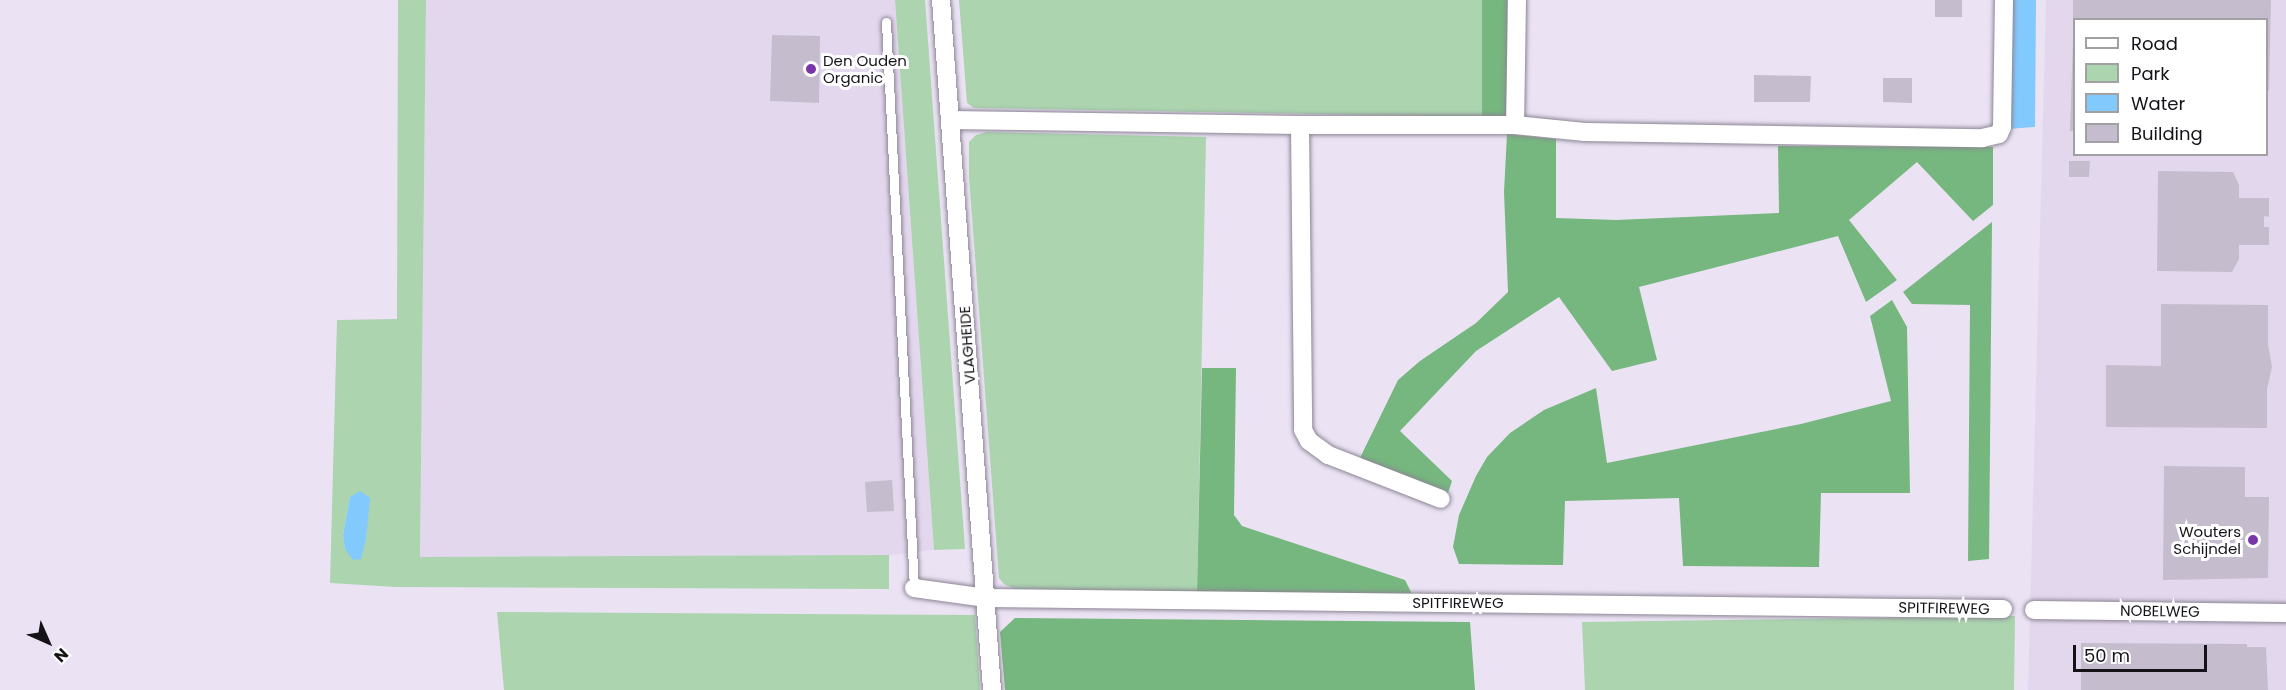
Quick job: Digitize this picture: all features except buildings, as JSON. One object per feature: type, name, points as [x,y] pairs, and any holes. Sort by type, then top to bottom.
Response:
[{"type":"street","name":"VLAGHEIDE","points":[[941,0],[992,690]]},
{"type":"street","points":[[1515,125],[1517,0]]},
{"type":"street","points":[[950,120],[1300,125],[1515,125],[1596,132],[1982,138],[1999,134],[2002,127],[2004,0]]},
{"type":"street","points":[[1300,125],[1303,430],[1309,441],[1329,455],[1440,499]]},
{"type":"street","name":"SPITFIREWEG","points":[[915,588],[986,598],[2003,609]]},
{"type":"street","name":"NOBELWEG","points":[[2034,610],[2286,613]]},
{"type":"lane","points":[[886,22],[915,588]]},
{"type":"shaded area","points":[[426,0],[895,0],[934,550],[889,555],[420,557]]},
{"type":"shaded area","points":[[2046,0],[2286,0],[2286,690],[2028,690]]},
{"type":"green space","points":[[398,0],[426,0],[420,557],[889,555],[889,589],[396,587],[330,583],[337,320],[397,319]],"holes":[[[350,497],[367,518],[366,539],[345,549],[343,535]]]},
{"type":"green space","points":[[895,0],[925,0],[965,549],[934,550]]},
{"type":"green space","points":[[959,0],[1482,0],[1482,117],[974,108],[967,103]]},
{"type":"green space","points":[[1482,0],[1507,0],[1507,118],[1482,117]]},
{"type":"green space","points":[[987,132],[1206,137],[1197,592],[1015,589],[1004,584],[999,578],[969,176],[969,142],[976,135]]},
{"type":"green space","points":[[1507,134],[1556,139],[1556,218],[1616,220],[1779,213],[1778,146],[1993,147],[1993,205],[1973,221],[1917,162],[1849,220],[1897,280],[1866,302],[1838,236],[1639,287],[1657,360],[1612,371],[1559,297],[1476,351],[1400,431],[1452,481],[1447,496],[1358,462],[1398,380],[1420,361],[1476,323],[1508,292],[1504,192]]},
{"type":"green space","points":[[1992,222],[1989,559],[1968,561],[1970,305],[1912,304],[1903,292]]},
{"type":"green space","points":[[1892,300],[1907,327],[1910,493],[1821,493],[1819,567],[1683,566],[1679,498],[1565,501],[1563,565],[1459,564],[1453,547],[1459,515],[1476,476],[1487,457],[1510,433],[1544,410],[1596,388],[1607,463],[1801,424],[1891,401],[1870,316]]},
{"type":"green space","points":[[1202,368],[1236,368],[1234,515],[1242,526],[1405,580],[1413,596],[1197,592]]},
{"type":"green space","points":[[497,612],[975,615],[980,690],[504,690]]},
{"type":"green space","points":[[2015,616],[2014,690],[1585,690],[1582,622]]},
{"type":"green space","points":[[1015,618],[1470,622],[1475,690],[1005,690],[1000,632]]},
{"type":"water","points":[[2011,0],[2036,0],[2035,127],[2008,129]]},
{"type":"water","points":[[360,491],[370,498],[366,539],[361,559],[353,560],[345,549],[343,535],[350,497]]},
{"type":"place","name":"Den Ouden Organic","points":[[811,69]]},
{"type":"place","name":"Wouters Schijndel","points":[[2253,540]]}]
